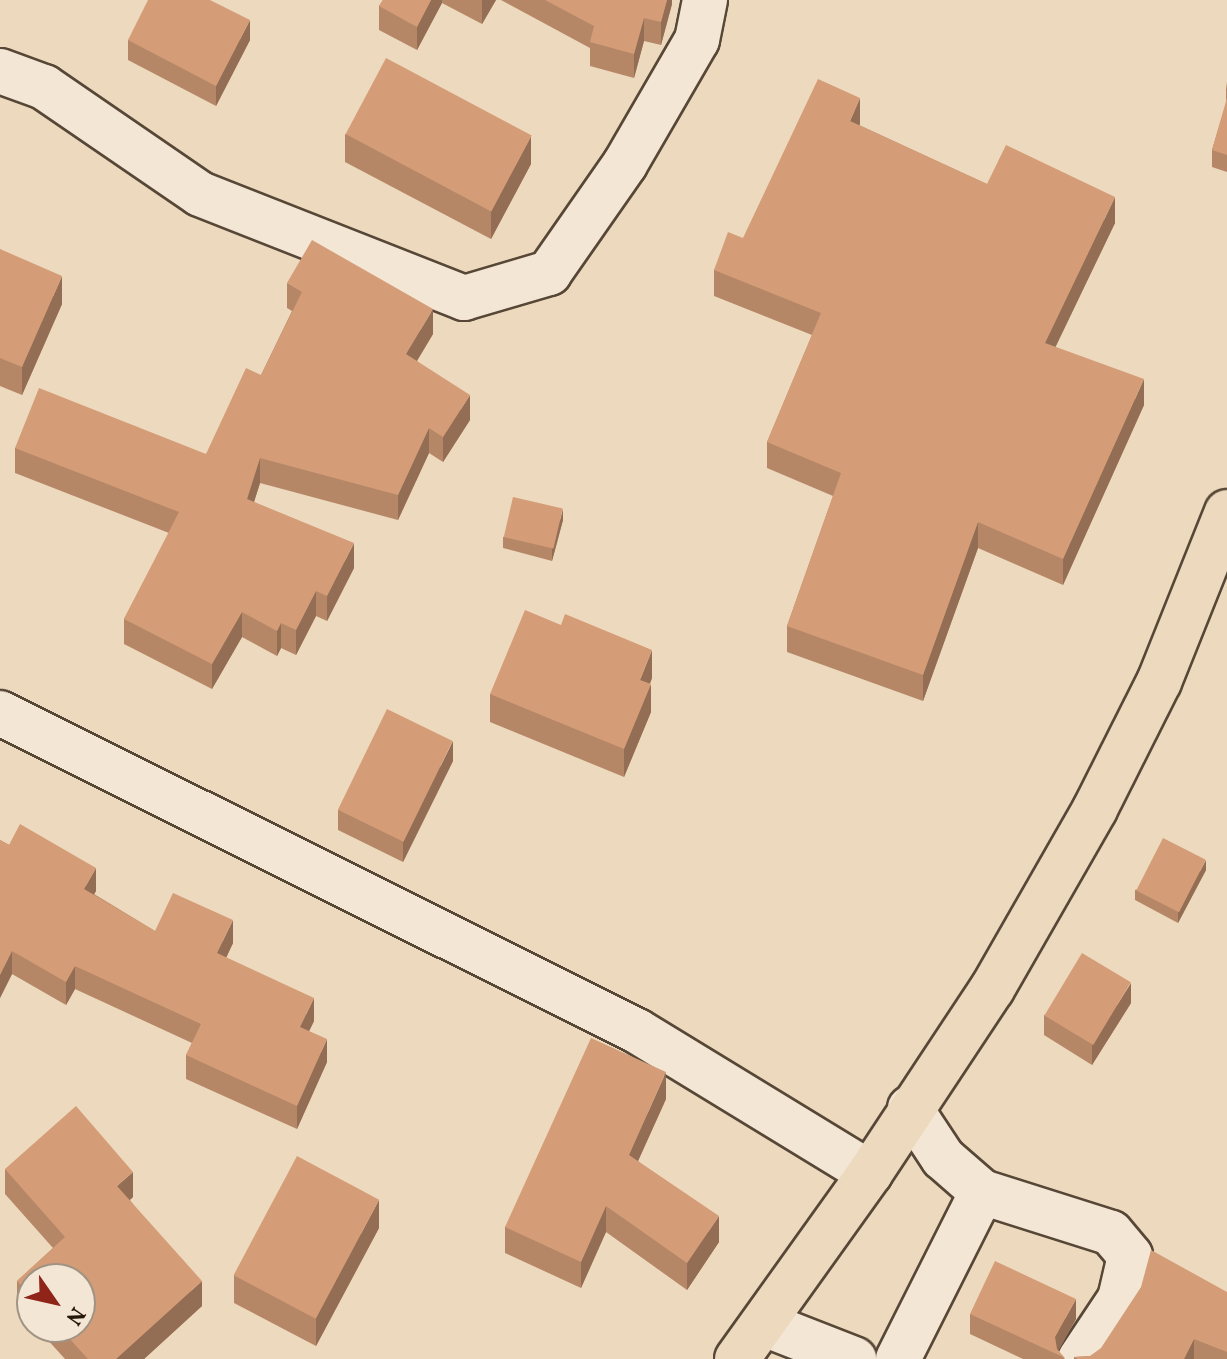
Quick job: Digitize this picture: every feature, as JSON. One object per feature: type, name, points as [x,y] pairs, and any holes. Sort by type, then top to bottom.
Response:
[{"type":"main road","points":[[737,1359],[870,1173],[910,1108],[992,989],[1095,809],[1159,682],[1227,512]]},
{"type":"street","points":[[0,71],[44,87],[200,194],[464,298],[549,273],[625,164],[697,40],[705,0]]},
{"type":"street","points":[[0,713],[637,1031],[870,1173]]},
{"type":"street","points":[[910,1108],[943,1158],[982,1192],[1111,1233],[1130,1256],[1120,1299],[1080,1359]]},
{"type":"street","points":[[898,1359],[982,1192]]},
{"type":"street","points":[[764,1324],[854,1359]]},
{"type":"building","points":[[148,0],[210,0],[250,20],[216,86],[128,40]]},
{"type":"building","points":[[383,0],[431,0],[417,27],[379,6]]},
{"type":"building","points":[[545,0],[667,0],[661,22],[644,18],[634,54],[590,42],[594,26]]},
{"type":"building","points":[[386,58],[532,135],[491,211],[346,134]]},
{"type":"building","points":[[818,79],[860,98],[850,121],[987,184],[1006,145],[1115,197],[1045,343],[1144,379],[1063,559],[978,522],[923,675],[787,626],[841,473],[767,442],[821,313],[714,270],[728,232],[743,238]]},
{"type":"building","points":[[1227,98],[1227,155],[1212,150]]},
{"type":"building","points":[[312,240],[433,309],[406,354],[470,395],[443,437],[429,428],[398,495],[260,458],[247,499],[354,543],[327,596],[316,591],[296,630],[281,623],[277,631],[242,612],[212,664],[124,619],[179,512],[15,448],[39,388],[206,454],[246,368],[261,375],[302,292],[287,283]]},
{"type":"building","points":[[0,249],[62,276],[22,367],[0,358]]},
{"type":"building","points":[[513,497],[563,508],[553,548],[504,537]]},
{"type":"building","points":[[525,610],[561,625],[565,614],[652,650],[640,680],[651,684],[624,749],[490,694]]},
{"type":"building","points":[[387,709],[453,741],[404,842],[338,810]]},
{"type":"building","points":[[20,824],[96,868],[84,889],[155,931],[173,893],[233,920],[217,953],[314,998],[300,1027],[327,1039],[297,1106],[186,1055],[201,1024],[75,966],[66,982],[12,951],[0,975],[0,840],[9,845]]},
{"type":"building","points":[[1163,838],[1206,860],[1179,912],[1136,891]]},
{"type":"building","points":[[1082,953],[1131,982],[1093,1045],[1044,1016]]},
{"type":"building","points":[[591,1038],[666,1072],[629,1155],[719,1216],[687,1263],[606,1206],[581,1262],[505,1227]]},
{"type":"building","points":[[76,1106],[133,1172],[117,1186],[202,1281],[116,1359],[88,1359],[74,1343],[96,1343],[96,1263],[37,1263],[65,1237],[5,1169]]},
{"type":"building","points":[[297,1156],[379,1200],[316,1319],[234,1275]]},
{"type":"building","points":[[1151,1250],[1227,1292],[1227,1352],[1194,1339],[1184,1359],[1074,1357],[1090,1356],[1101,1348],[1141,1287]]},
{"type":"building","points":[[995,1261],[1076,1299],[1055,1337],[1057,1349],[1065,1358],[970,1314]]}]
